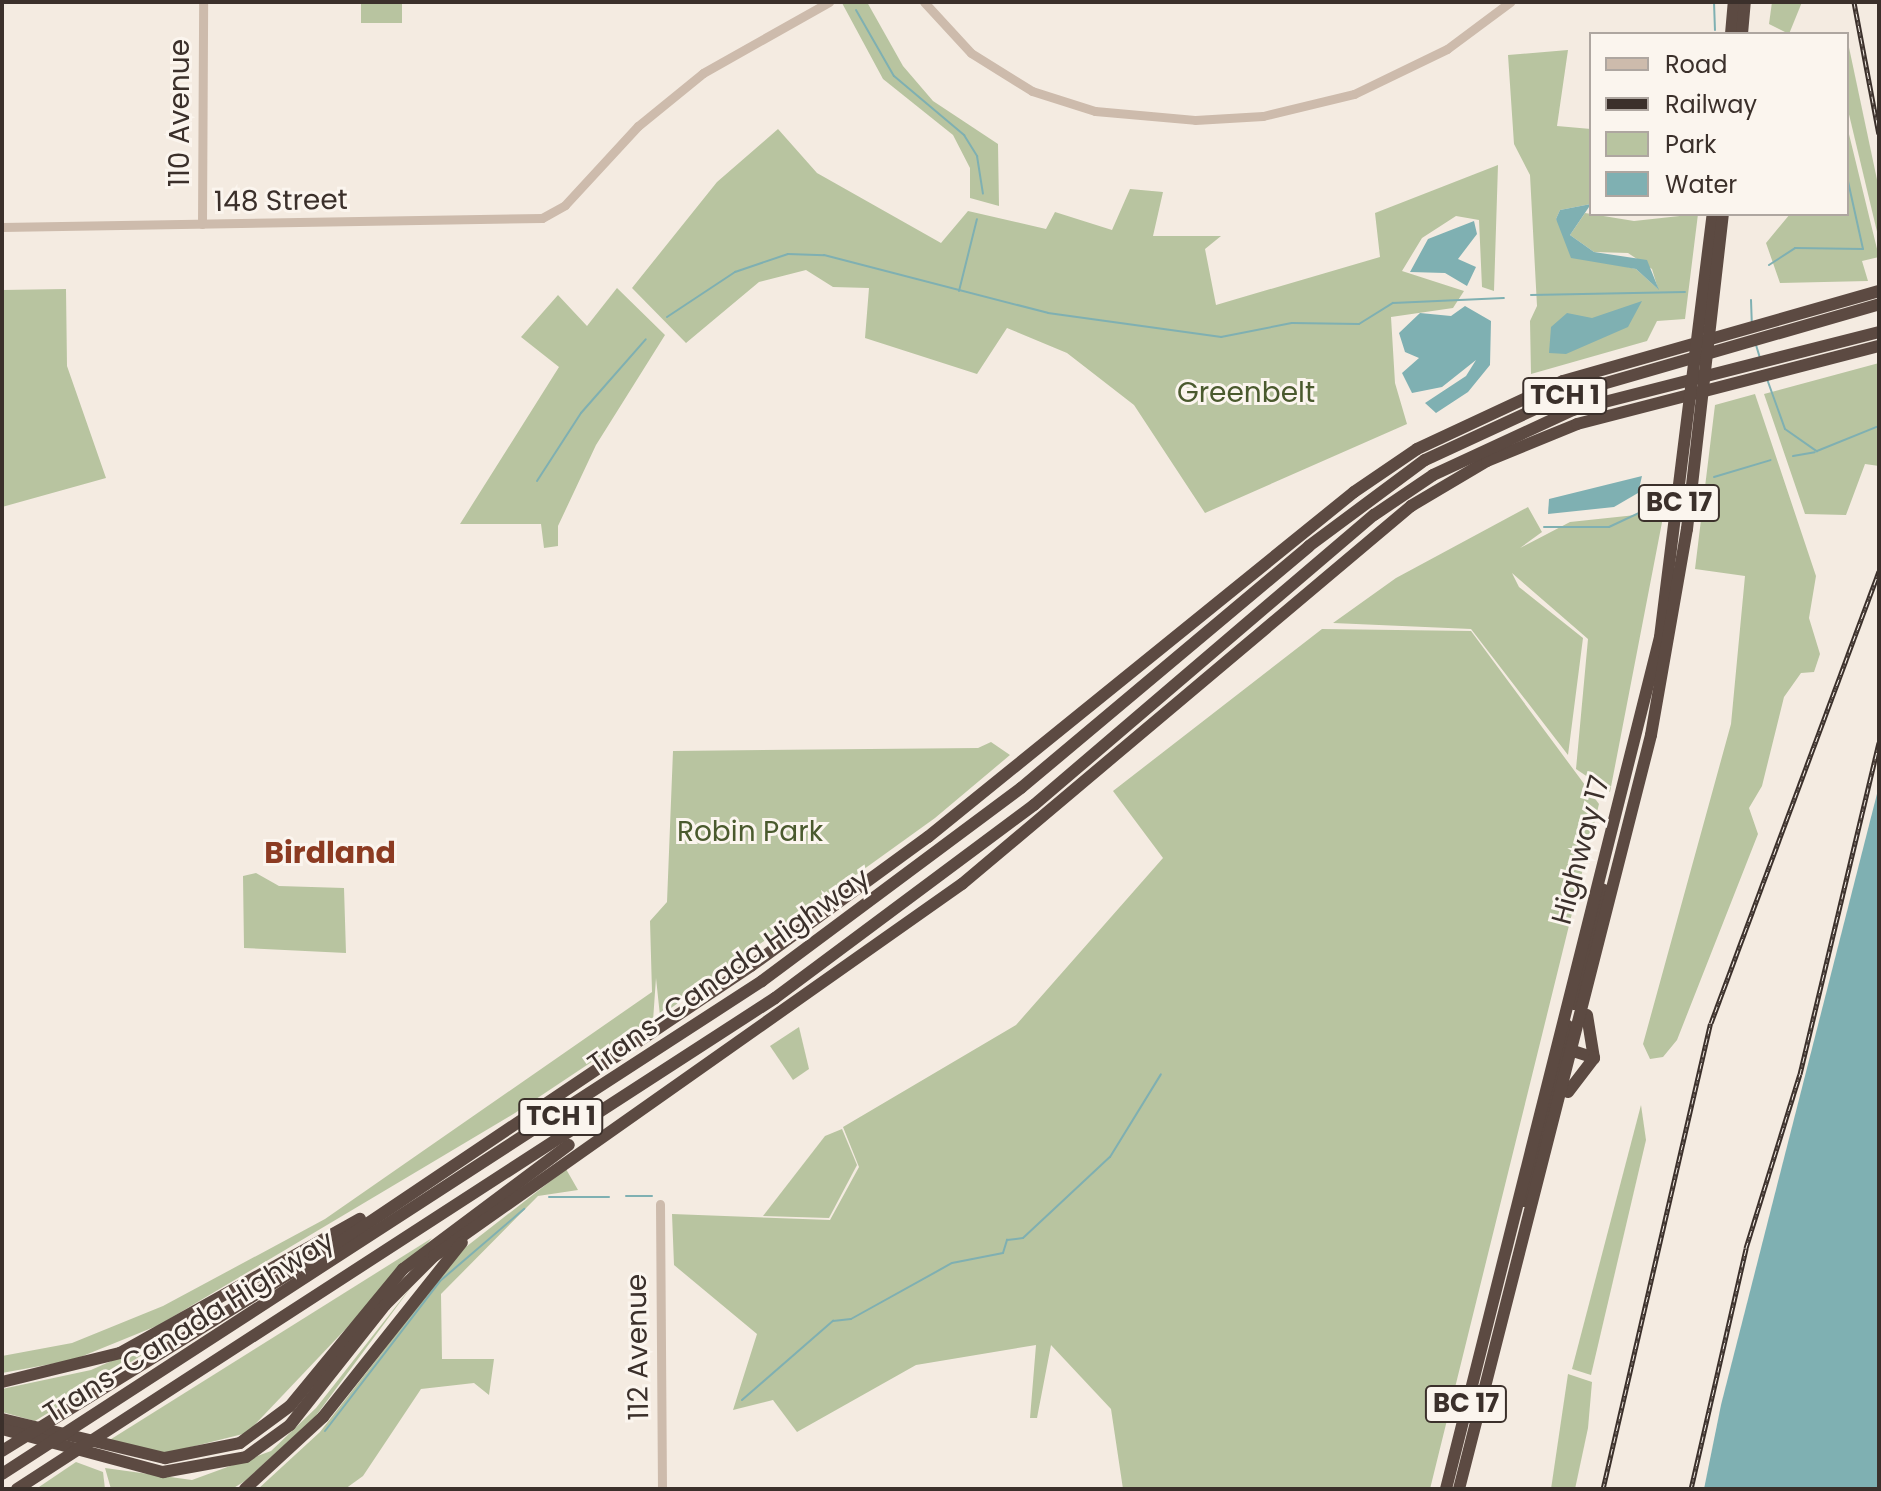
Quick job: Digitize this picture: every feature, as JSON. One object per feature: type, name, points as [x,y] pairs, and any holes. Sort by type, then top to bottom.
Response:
[{"type":"highway","points":[[1731,32],[1734,2]]},
{"type":"highway","points":[[1742,32],[1745,2]]},
{"type":"highway","name":"Highway 17","points":[[1446,1489],[1486,1319],[1622,789],[1669,585],[1713,216]]},
{"type":"highway","name":"Highway 17","points":[[1459,1489],[1609,904],[1670,644],[1723,216]]},
{"type":"highway","points":[[2,1451],[468,1158],[928,837],[1282,559],[1384,470],[1518,398],[1879,291]]},
{"type":"highway","name":"TCH 1","points":[[1282,559],[1393,481],[1524,411],[1879,304]]},
{"type":"highway","name":"TCH 1","points":[[1303,584],[1413,488],[1530,426],[1879,332]]},
{"type":"highway","points":[[6,1430],[98,1459],[197,1471],[268,1443],[410,1278],[529,1187],[974,874],[1124,755],[1303,584],[1431,493],[1536,439],[1879,346]]},
{"type":"highway","name":"Trans-Canada Highway","points":[[2,1474],[762,981],[1021,788],[1282,559]]},
{"type":"highway","name":"Trans-Canada Highway","points":[[17,1489],[614,1107],[951,869],[1303,584]]},
{"type":"highway","points":[[1594,1058],[1571,1051],[1564,1043],[1617,836],[1622,789]]},
{"type":"highway","points":[[1594,1058],[1585,1031],[1609,904]]},
{"type":"highway","points":[[1486,1319],[1560,1060],[1571,1051]]},
{"type":"highway","points":[[1530,1213],[1571,1082],[1594,1058]]},
{"type":"highway","points":[[2,1419],[113,1449],[199,1456],[261,1431],[299,1396],[403,1269],[614,1107]]},
{"type":"highway","points":[[2,1382],[90,1365],[151,1339],[468,1158]]},
{"type":"highway","points":[[245,1489],[323,1417],[433,1272],[529,1187]]},
{"type":"street","name":"110 Avenue","points":[[202,224],[203,2]]},
{"type":"street","name":"148 Street","points":[[2,227],[526,220],[558,210],[680,90],[746,44],[829,2]]},
{"type":"street","points":[[924,2],[971,53],[1032,91],[1095,111],[1195,120],[1263,116],[1354,94],[1425,62],[1510,2]]},
{"type":"street","name":"112 Avenue","points":[[660,1204],[662,1489]]},
{"type":"green space","points":[[361,2],[402,2],[402,23],[361,23]]},
{"type":"green space","points":[[867,2],[903,66],[933,101],[998,144],[999,206],[970,198],[970,168],[953,135],[883,79],[842,3]]},
{"type":"green space","points":[[1772,2],[1802,2],[1790,32],[1769,24]]},
{"type":"green space","points":[[1849,47],[1879,189],[1879,240],[1849,114]]},
{"type":"green space","points":[[1568,50],[1557,126],[1589,129],[1589,204],[1560,210],[1556,219],[1581,256],[1636,269],[1658,289],[1652,269],[1628,253],[1594,252],[1570,235],[1585,213],[1634,221],[1698,216],[1685,319],[1657,321],[1647,341],[1531,374],[1530,321],[1537,306],[1530,175],[1514,144],[1508,55]]},
{"type":"green space","name":"Greenbelt","points":[[778,129],[817,173],[941,243],[968,211],[1046,229],[1055,212],[1112,230],[1130,189],[1163,192],[1153,236],[1221,236],[1205,249],[1216,305],[1380,257],[1375,213],[1498,165],[1494,291],[1482,287],[1479,220],[1456,216],[1422,238],[1402,271],[1464,291],[1453,308],[1391,317],[1395,383],[1407,424],[1205,513],[1134,405],[1067,353],[1007,328],[977,374],[865,338],[869,288],[833,287],[806,270],[759,282],[686,343],[632,288],[717,182]]},
{"type":"green space","points":[[1849,134],[1879,257],[1862,261],[1868,281],[1780,283],[1766,243],[1788,216],[1849,216]]},
{"type":"green space","points":[[617,288],[665,335],[596,445],[558,526],[558,546],[544,548],[541,524],[460,524],[559,367],[521,337],[558,295],[587,326]]},
{"type":"green space","points":[[66,289],[67,366],[106,478],[2,507],[2,290]]},
{"type":"green space","points":[[1879,363],[1879,466],[1865,464],[1846,515],[1805,514],[1764,394]]},
{"type":"green space","points":[[1755,394],[1816,576],[1809,618],[1820,654],[1814,672],[1801,673],[1784,697],[1762,786],[1749,808],[1758,834],[1677,1040],[1663,1057],[1650,1059],[1643,1044],[1731,724],[1745,576],[1695,569],[1715,405]]},
{"type":"green space","points":[[1528,507],[1542,532],[1520,548],[1570,522],[1664,512],[1610,792],[1576,769],[1588,639],[1512,573],[1519,587],[1583,638],[1568,755],[1471,629],[1333,623],[1396,578]]},
{"type":"green space","points":[[1322,629],[1471,631],[1599,804],[1430,1489],[1123,1489],[1111,1409],[1051,1345],[1037,1418],[1030,1418],[1036,1345],[916,1365],[797,1432],[773,1400],[733,1410],[757,1334],[674,1265],[672,1214],[830,1220],[859,1167],[843,1127],[1016,1025],[1163,858],[1113,791]]},
{"type":"green space","name":"Robin Park","points":[[991,742],[1010,755],[935,818],[660,1016],[656,978],[653,1021],[515,1113],[159,1325],[73,1360],[2,1373],[2,1356],[72,1343],[163,1306],[325,1219],[652,992],[650,921],[667,902],[673,751],[978,748]]},
{"type":"green space","points":[[256,873],[279,886],[344,888],[346,953],[244,948],[243,876]]},
{"type":"green space","points":[[799,1027],[809,1069],[793,1080],[770,1046]]},
{"type":"green space","points":[[1641,1105],[1646,1140],[1591,1375],[1572,1369]]},
{"type":"green space","points":[[842,1129],[857,1165],[829,1218],[763,1216],[825,1136]]},
{"type":"green space","points":[[566,1169],[578,1190],[538,1196],[441,1294],[442,1359],[494,1359],[489,1395],[474,1383],[421,1389],[363,1476],[345,1489],[258,1489],[320,1432],[462,1250]]},
{"type":"green space","points":[[432,1238],[247,1433],[167,1453],[108,1441]]},
{"type":"green space","points":[[415,1282],[315,1417],[245,1481],[232,1489],[111,1489],[105,1468],[192,1480],[271,1451],[316,1408]]},
{"type":"green space","points":[[186,1328],[35,1421],[2,1412],[2,1389],[91,1370]]},
{"type":"green space","points":[[1568,1374],[1592,1382],[1588,1428],[1575,1489],[1551,1489]]},
{"type":"green space","points":[[76,1462],[103,1472],[105,1489],[36,1489]]},
{"type":"water","points":[[1589,204],[1570,235],[1594,252],[1647,260],[1659,290],[1636,269],[1571,258],[1556,219],[1560,210]]},
{"type":"water","points":[[1474,221],[1477,234],[1458,259],[1476,267],[1467,286],[1445,273],[1410,272],[1428,239]]},
{"type":"water","points":[[1642,301],[1628,327],[1566,354],[1549,353],[1551,327],[1567,313],[1592,318]]},
{"type":"water","points":[[1465,306],[1491,321],[1490,365],[1468,392],[1436,413],[1425,403],[1466,376],[1476,360],[1442,387],[1412,393],[1402,373],[1419,358],[1405,352],[1399,333],[1420,313],[1451,316]]},
{"type":"water","points":[[1642,476],[1638,493],[1614,507],[1548,514],[1549,499]]},
{"type":"water","points":[[1879,786],[1879,1489],[1704,1489],[1721,1405]]},
{"type":"waterway","points":[[1714,2],[1715,30]]},
{"type":"waterway","points":[[856,10],[894,76],[964,135],[977,156],[983,194]]},
{"type":"waterway","points":[[1769,265],[1795,248],[1863,249],[1849,186]]},
{"type":"waterway","points":[[959,291],[977,219]]},
{"type":"waterway","points":[[667,317],[735,272],[788,254],[824,255],[1048,313],[1221,337],[1292,323],[1359,324],[1393,303],[1504,298]]},
{"type":"waterway","points":[[1531,295],[1685,292]]},
{"type":"waterway","points":[[1751,300],[1752,323]]},
{"type":"waterway","points":[[537,481],[581,413],[646,339]]},
{"type":"waterway","points":[[1756,345],[1760,358]]},
{"type":"waterway","points":[[1767,379],[1785,429],[1817,451],[1879,426]]},
{"type":"waterway","points":[[1793,456],[1815,452]]},
{"type":"waterway","points":[[1714,477],[1771,460]]},
{"type":"waterway","points":[[1544,527],[1609,527],[1658,504]]},
{"type":"waterway","points":[[742,1400],[833,1321],[851,1319],[952,1263],[1003,1253],[1007,1240],[1023,1238],[1110,1157],[1161,1074]]},
{"type":"waterway","points":[[626,1196],[652,1196]]},
{"type":"waterway","points":[[549,1197],[609,1197]]},
{"type":"waterway","points":[[325,1431],[440,1281],[524,1209]]},
{"type":"railway","points":[[1854,2],[1879,134]]},
{"type":"railway","points":[[1603,1489],[1711,1023],[1879,571]]},
{"type":"railway","points":[[1691,1489],[1746,1248],[1800,1074],[1879,742]]},
{"type":"district","name":"Birdland","points":[[330,853]]}]
